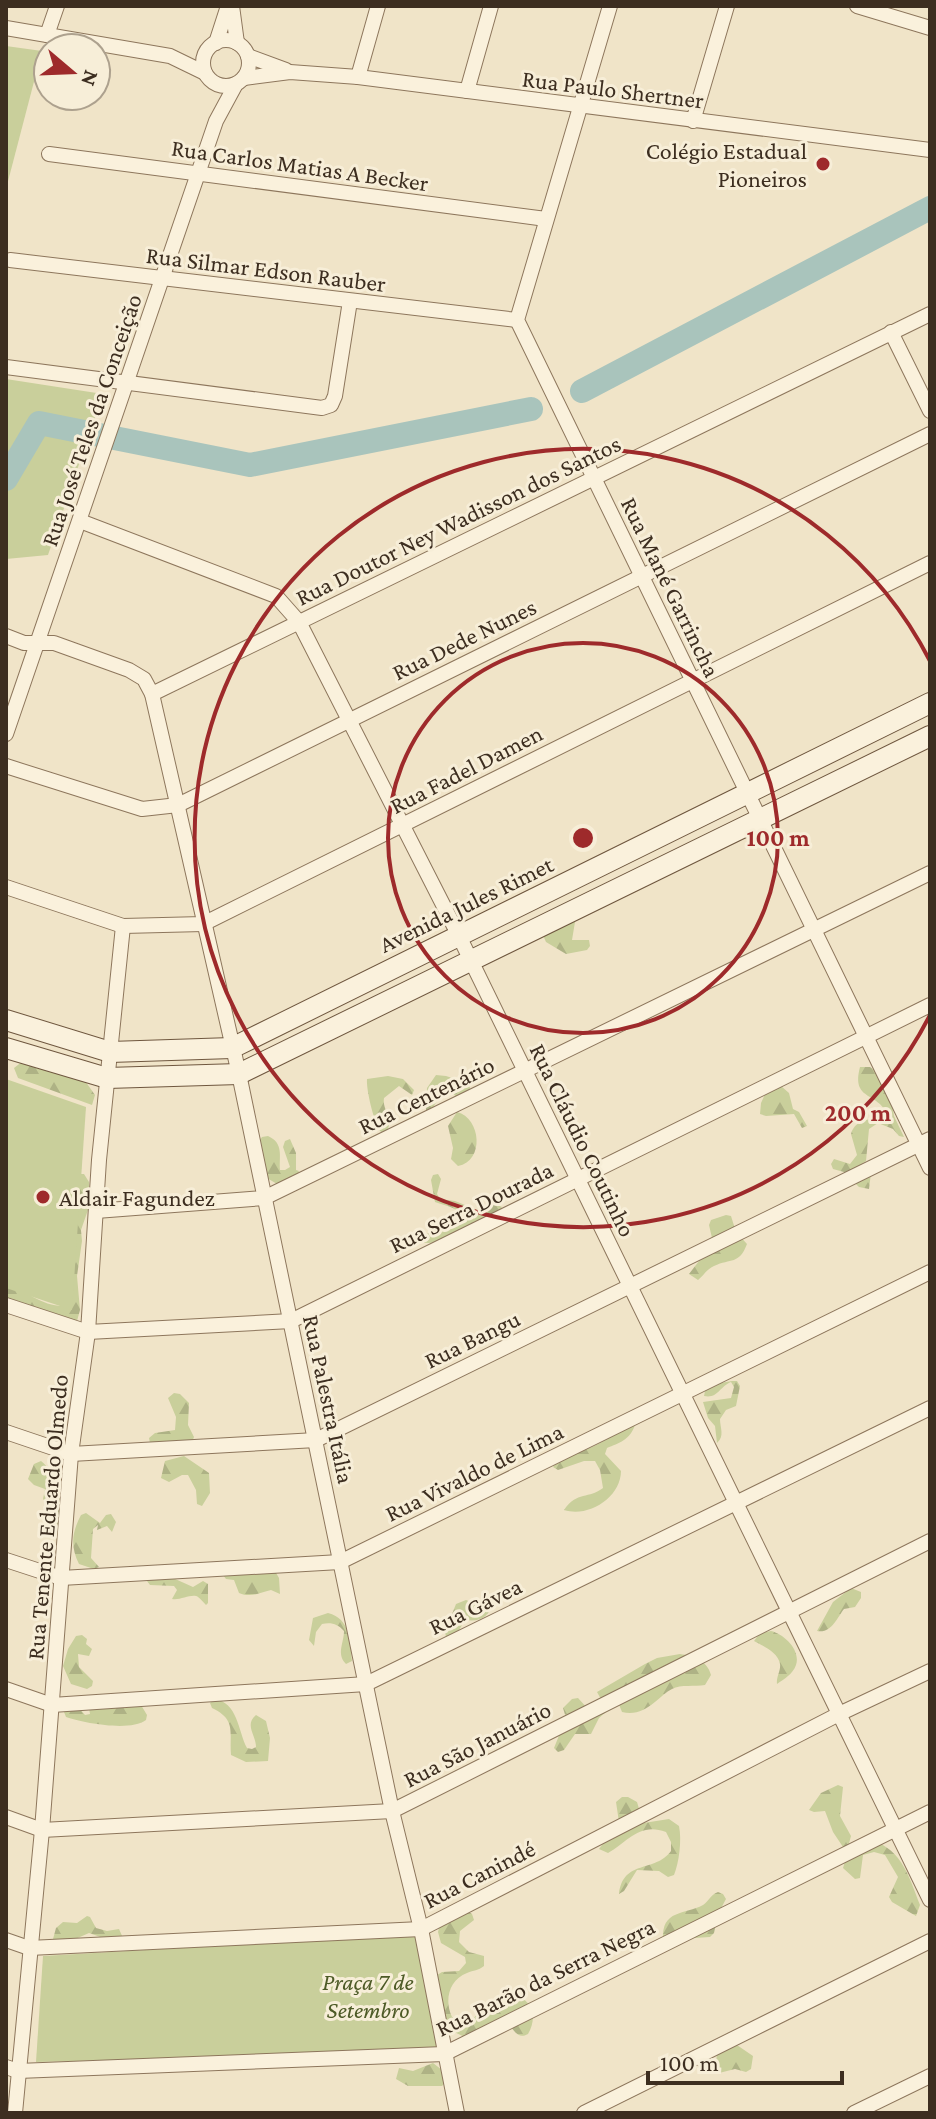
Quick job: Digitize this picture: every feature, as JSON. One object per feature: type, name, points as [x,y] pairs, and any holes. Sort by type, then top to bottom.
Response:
[{"type":"main road","name":"Avenida Jules Rimet","points":[[6,1020],[110,1052],[232,1048],[930,703]]},
{"type":"main road","points":[[6,1048],[107,1078],[239,1074],[930,736]]},
{"type":"street","points":[[48,32],[57,6]]},
{"type":"street","points":[[230,6],[237,43]]},
{"type":"street","points":[[210,78],[203,65],[230,6]]},
{"type":"street","points":[[358,77],[378,6]]},
{"type":"street","points":[[467,91],[491,6]]},
{"type":"street","points":[[517,320],[610,6]]},
{"type":"street","points":[[693,121],[727,6]]},
{"type":"street","points":[[857,6],[930,28]]},
{"type":"street","points":[[6,28],[32,32]]},
{"type":"street","points":[[112,46],[170,56],[229,86],[240,81],[249,67],[248,56],[237,43],[230,40],[170,56]]},
{"type":"street","name":"Rua Paulo Shertner","points":[[248,56],[290,72]]},
{"type":"street","name":"Rua Paulo Shertner","points":[[240,81],[290,72],[358,77],[930,150]]},
{"type":"street","name":"Rua José Teles da Conceição","points":[[210,78],[216,121]]},
{"type":"street","name":"Rua José Teles da Conceição","points":[[6,734],[216,121],[240,81]]},
{"type":"street","name":"Rua Carlos Matias A Becker","points":[[49,154],[546,219]]},
{"type":"street","name":"Rua Silmar Edson Rauber","points":[[10,260],[517,320]]},
{"type":"street","points":[[6,367],[322,408],[331,405],[335,396],[350,301]]},
{"type":"street","name":"Rua Doutor Ney Wadisson dos Santos","points":[[152,694],[930,314]]},
{"type":"street","name":"Rua Mané Garrincha","points":[[517,320],[866,1037],[924,1142],[930,1168]]},
{"type":"street","points":[[891,332],[930,411]]},
{"type":"street","name":"Rua Dede Nunes","points":[[6,766],[142,809],[178,805],[930,434]]},
{"type":"street","name":"Rua Cláudio Coutinho","points":[[80,521],[276,596],[299,622],[471,960],[930,1900]]},
{"type":"street","name":"Rua Fadel Damen","points":[[6,887],[123,926],[203,924],[930,563]]},
{"type":"street","points":[[6,636],[24,643],[54,643],[129,670],[144,679],[152,694]]},
{"type":"street","name":"Rua Palestra Itália","points":[[152,694],[239,1074],[392,1811],[421,1929],[457,2113]]},
{"type":"street","name":"Rua Centenário","points":[[96,1211],[264,1198],[930,873]]},
{"type":"street","name":"Rua Tenente Eduardo Olmedo","points":[[15,2113],[12,2069],[42,1830],[71,1454],[88,1332],[107,1078],[123,926]]},
{"type":"street","name":"Rua Serra Dourada","points":[[6,1305],[88,1332],[291,1321],[930,1005]]},
{"type":"street","name":"Rua Bangu","points":[[6,1432],[71,1454],[316,1440],[924,1142]]},
{"type":"street","name":"Rua Vivaldo de Lima","points":[[6,1560],[61,1578],[340,1562],[930,1272]]},
{"type":"street","name":"Rua Gávea","points":[[6,1689],[52,1705],[366,1684],[930,1408]]},
{"type":"street","name":"Rua São Januário","points":[[6,1817],[42,1830],[392,1811],[930,1541]]},
{"type":"street","name":"Rua Canindé","points":[[6,1940],[29,1948],[421,1929],[839,1714],[930,1671]]},
{"type":"street","name":"Rua Barão da Serra Negra","points":[[12,2069],[444,2054],[930,1812]]},
{"type":"street","points":[[584,2113],[930,1941]]},
{"type":"street","points":[[854,2113],[930,2076]]},
{"type":"green space","points":[[6,46],[32,50],[32,89],[6,189]]},
{"type":"green space","points":[[6,379],[103,394],[48,555],[6,559]]},
{"type":"green space","points":[[576,916],[572,940],[589,940],[587,950],[566,954],[546,942],[542,933]]},
{"type":"green space","points":[[23,1061],[83,1078],[95,1095],[92,1105],[18,1078],[14,1068]]},
{"type":"green space","points":[[860,1067],[870,1067],[876,1071],[890,1088],[894,1116],[904,1137],[878,1123],[869,1129],[866,1161],[857,1167],[871,1173],[869,1189],[859,1187],[844,1172],[833,1169],[831,1164],[834,1159],[850,1164],[857,1155],[851,1134],[856,1125],[869,1119],[884,1119],[888,1115],[878,1102],[862,1091],[858,1078]]},
{"type":"green space","points":[[436,1075],[468,1083],[467,1099],[460,1100],[451,1092],[441,1097],[431,1111],[426,1110],[427,1088]]},
{"type":"green space","points":[[388,1076],[403,1079],[414,1090],[412,1095],[399,1086],[384,1098],[389,1127],[381,1132],[371,1106],[367,1079]]},
{"type":"green space","name":"Aldair Fagundez","points":[[6,1079],[86,1107],[72,1310],[6,1288]]},
{"type":"green space","points":[[781,1086],[789,1093],[793,1109],[799,1112],[807,1126],[802,1128],[794,1114],[760,1114],[766,1092]]},
{"type":"green space","points":[[457,1112],[471,1122],[477,1139],[473,1156],[458,1166],[451,1159],[453,1148],[448,1126]]},
{"type":"green space","points":[[268,1136],[279,1146],[280,1170],[290,1167],[283,1147],[285,1141],[290,1139],[296,1153],[297,1176],[277,1184],[267,1178],[259,1141]]},
{"type":"green space","points":[[73,1174],[84,1174],[89,1182],[89,1207],[81,1230],[77,1276],[80,1310],[77,1321],[6,1301],[6,1279],[41,1301],[65,1306]]},
{"type":"green space","points":[[438,1174],[441,1179],[437,1194],[440,1199],[480,1211],[495,1204],[502,1207],[499,1212],[450,1238],[422,1242],[422,1237],[440,1228],[459,1224],[460,1214],[454,1208],[435,1202],[431,1180],[433,1175]]},
{"type":"green space","points":[[731,1216],[736,1232],[747,1244],[744,1251],[734,1260],[712,1267],[698,1280],[689,1274],[699,1261],[715,1251],[709,1225],[711,1220]]},
{"type":"green space","points":[[737,1381],[740,1386],[736,1406],[726,1410],[720,1419],[721,1435],[717,1443],[715,1426],[708,1418],[703,1402],[731,1398],[734,1387],[731,1382],[709,1396],[704,1396],[705,1391],[714,1384]]},
{"type":"green space","points":[[174,1393],[180,1394],[189,1403],[188,1425],[194,1437],[192,1442],[150,1443],[149,1438],[155,1433],[175,1430],[176,1417],[168,1398]]},
{"type":"green space","points":[[635,1425],[630,1434],[607,1448],[605,1454],[621,1471],[620,1480],[610,1497],[583,1511],[564,1510],[574,1500],[603,1488],[600,1470],[595,1461],[584,1461],[558,1470],[553,1467],[566,1457],[597,1445]]},
{"type":"green space","points":[[184,1456],[209,1473],[210,1493],[202,1506],[197,1504],[196,1490],[188,1475],[169,1482],[161,1478],[165,1461]]},
{"type":"green space","points":[[41,1461],[48,1470],[47,1482],[58,1488],[62,1499],[60,1526],[46,1517],[49,1506],[43,1499],[45,1489],[28,1479],[34,1464]]},
{"type":"green space","points":[[86,1513],[100,1523],[111,1514],[116,1522],[112,1532],[107,1526],[97,1530],[98,1525],[93,1529],[91,1558],[99,1567],[94,1569],[79,1564],[73,1545],[78,1521]]},
{"type":"green space","points":[[275,1571],[279,1578],[280,1594],[271,1590],[251,1595],[239,1593],[234,1580],[226,1579],[223,1575],[238,1572],[249,1575]]},
{"type":"green space","points":[[151,1576],[173,1578],[193,1587],[203,1581],[208,1584],[208,1603],[206,1605],[195,1596],[172,1599],[177,1590],[174,1586],[150,1585],[147,1581]]},
{"type":"green space","points":[[851,1588],[861,1592],[855,1607],[844,1609],[830,1628],[817,1631],[833,1602]]},
{"type":"green space","points":[[486,1598],[494,1601],[487,1615],[476,1620],[465,1620],[455,1637],[446,1637],[445,1632],[456,1604],[466,1600],[476,1604]]},
{"type":"green space","points":[[328,1613],[341,1620],[348,1632],[352,1661],[346,1664],[341,1652],[344,1631],[339,1627],[331,1623],[322,1624],[316,1632],[314,1646],[309,1640],[313,1618]]},
{"type":"green space","points":[[771,1631],[790,1644],[797,1659],[793,1671],[777,1684],[779,1660],[770,1650],[754,1641],[760,1633]]},
{"type":"green space","points":[[82,1635],[92,1649],[89,1656],[78,1654],[79,1667],[93,1681],[87,1689],[71,1684],[63,1666],[68,1649],[76,1636]]},
{"type":"green space","points":[[680,1654],[703,1662],[711,1675],[705,1685],[676,1687],[645,1709],[631,1713],[622,1712],[618,1702],[602,1701],[597,1692],[657,1658]]},
{"type":"green space","points":[[578,1698],[589,1710],[605,1706],[607,1711],[599,1718],[591,1734],[575,1734],[564,1750],[558,1752],[554,1748],[566,1718],[563,1708],[572,1699]]},
{"type":"green space","points":[[214,1699],[222,1701],[233,1711],[247,1748],[256,1747],[251,1726],[253,1719],[256,1715],[266,1721],[270,1738],[268,1761],[246,1762],[231,1755],[230,1727],[225,1717],[212,1708],[210,1703]]},
{"type":"green space","points":[[104,1702],[120,1708],[131,1704],[141,1705],[147,1715],[146,1720],[139,1724],[107,1725],[66,1717],[64,1712],[68,1707],[78,1707],[85,1715],[90,1714],[89,1708]]},
{"type":"green space","points":[[838,1785],[843,1787],[840,1816],[851,1836],[848,1847],[843,1847],[833,1832],[825,1811],[809,1810],[821,1793]]},
{"type":"green space","points":[[622,1797],[637,1802],[640,1812],[637,1824],[669,1819],[679,1826],[680,1844],[674,1875],[668,1877],[659,1871],[637,1870],[619,1894],[622,1883],[633,1871],[657,1862],[671,1851],[666,1832],[657,1830],[641,1831],[608,1853],[599,1849],[619,1822],[616,1802]]},
{"type":"green space","points":[[872,1840],[891,1851],[904,1866],[920,1905],[916,1916],[889,1897],[898,1877],[885,1855],[874,1852],[863,1855],[860,1878],[855,1879],[843,1868],[846,1858]]},
{"type":"green space","points":[[718,1892],[726,1899],[710,1937],[663,1940],[663,1930],[670,1918],[703,1905]]},
{"type":"green space","points":[[467,1911],[474,1920],[460,1931],[459,1942],[469,1952],[484,1956],[484,1966],[461,1976],[452,1986],[448,2004],[452,2017],[467,2022],[503,1997],[519,1996],[531,2008],[532,2023],[528,2034],[520,2036],[510,2026],[471,2040],[450,2030],[434,1977],[442,1972],[459,1971],[466,1963],[465,1957],[441,1943],[438,1932],[441,1920]]},
{"type":"green space","points":[[87,1916],[96,1928],[107,1931],[119,1929],[123,1938],[106,1939],[89,1933],[64,1944],[53,1939],[56,1928],[63,1922],[77,1923]]},
{"type":"green space","name":"Praça 7 de Setembro","points":[[417,1934],[441,2052],[36,2062],[43,1956]]},
{"type":"green space","points":[[734,2043],[753,2056],[751,2069],[719,2073],[715,2070],[717,2054]]},
{"type":"green space","points":[[433,2063],[442,2070],[446,2082],[442,2086],[408,2086],[396,2079],[399,2068],[413,2071]]},
{"type":"waterway","points":[[582,391],[930,208]]},
{"type":"waterway","points":[[6,479],[39,423],[250,465],[531,409]]},
{"type":"place","name":"Colégio Estadual Pioneiros","points":[[823,164]]},
{"type":"place","name":"Aldair Fagundez","points":[[43,1197]]}]
